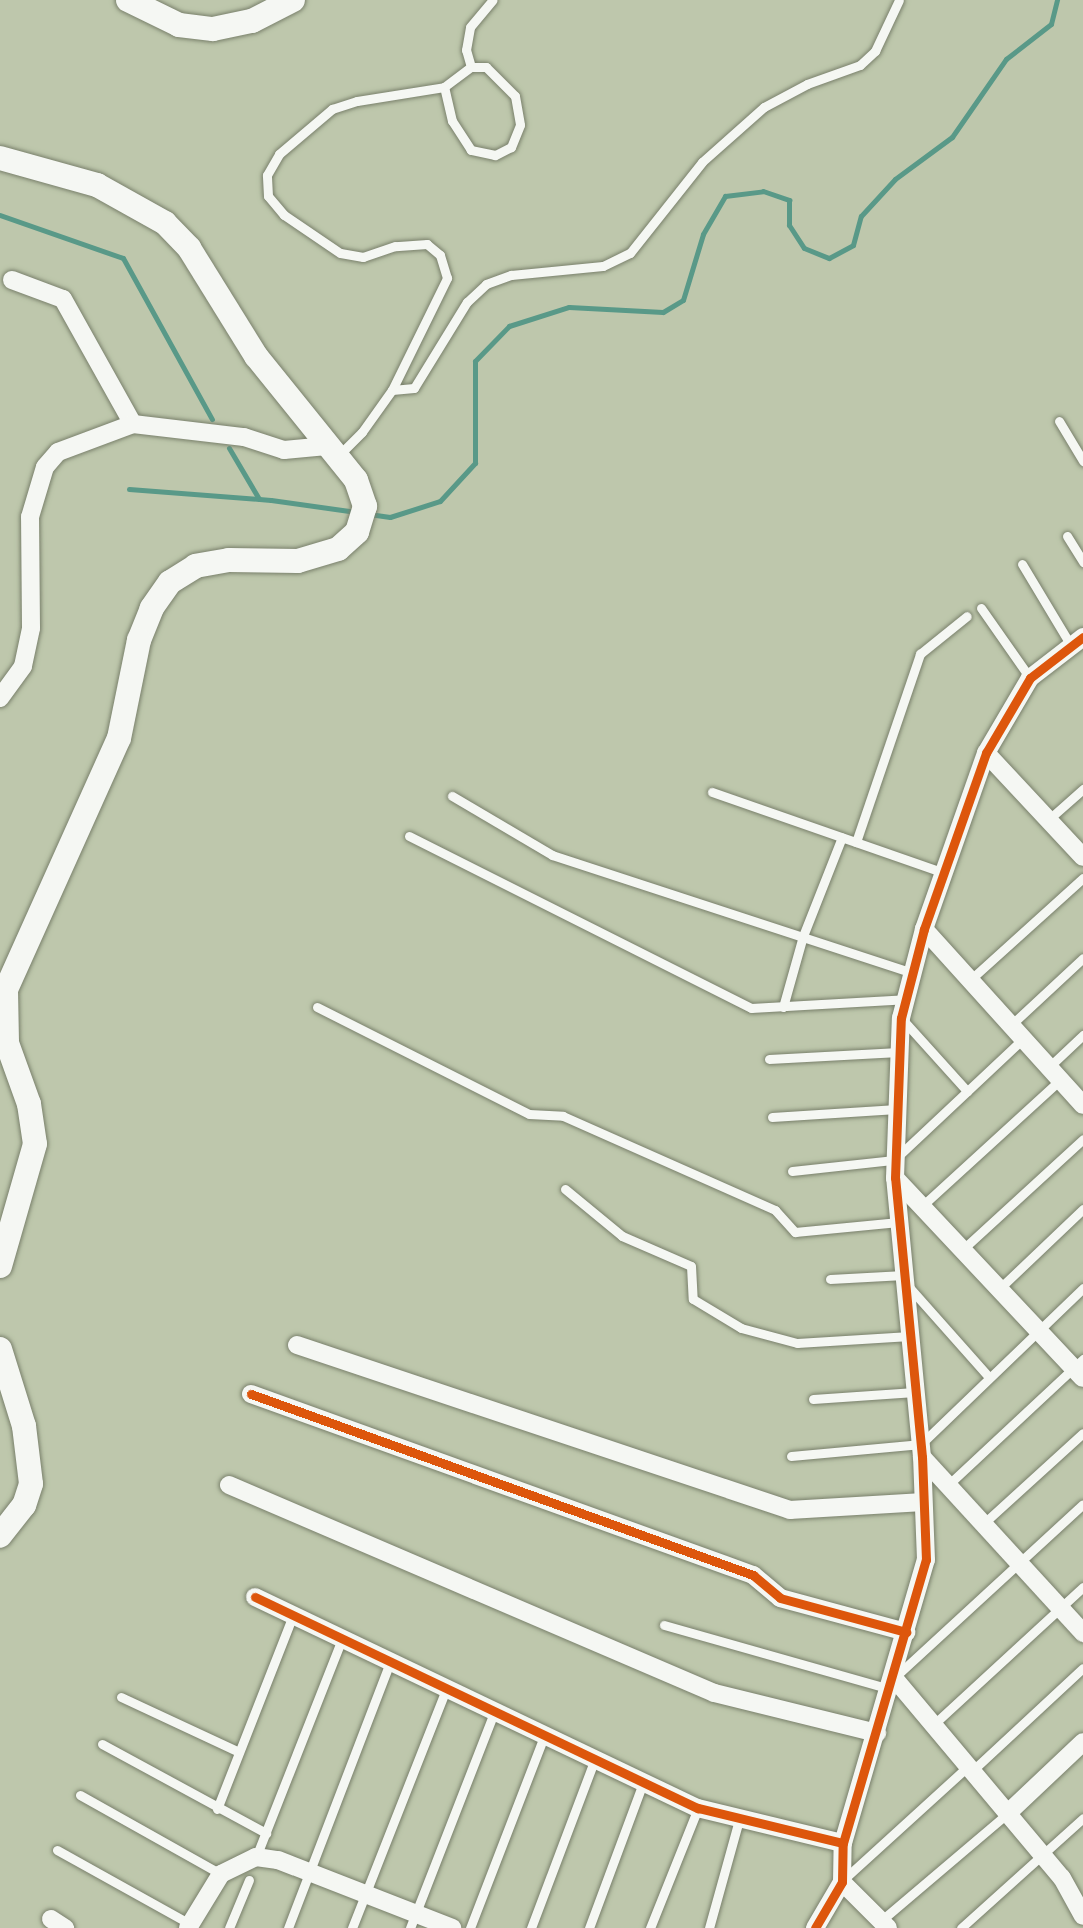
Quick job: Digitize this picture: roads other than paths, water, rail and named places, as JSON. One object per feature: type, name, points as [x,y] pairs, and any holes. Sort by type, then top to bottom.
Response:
[{"type":"main road","points":[[128,0],[179,25],[213,29],[252,21],[293,0]]},
{"type":"main road","points":[[0,158],[97,185],[165,223],[189,248],[256,356],[360,487],[365,506],[357,532],[338,550],[298,561],[229,560],[196,566],[170,582],[152,608],[139,640],[119,738],[6,990],[7,1043],[29,1104],[35,1144],[0,1266]]},
{"type":"main road","points":[[0,1349],[24,1426],[31,1484],[24,1505],[0,1536]]},
{"type":"street","points":[[12,281],[63,299],[133,424]]},
{"type":"street","points":[[0,698],[23,666],[31,628],[30,517],[45,467],[74,443],[133,424],[244,437],[284,450],[332,451]]},
{"type":"street","points":[[815,1928],[842,1882],[843,1843],[892,1684],[926,1560],[921,1451],[894,1160],[901,1017],[924,929],[986,753],[1030,678],[1077,640]]},
{"type":"street","points":[[986,753],[1083,857]]},
{"type":"street","points":[[924,929],[1083,1105]]},
{"type":"street","points":[[895,1178],[1038,1330],[1080,1368]]},
{"type":"street","points":[[297,1345],[790,1510],[923,1502]]},
{"type":"street","points":[[251,1394],[753,1576],[780,1598],[906,1632]]},
{"type":"street","points":[[921,1451],[948,1485],[1083,1633]]},
{"type":"street","points":[[229,1485],[714,1693],[877,1733]]},
{"type":"street","points":[[256,1597],[698,1808],[843,1843]]},
{"type":"street","points":[[892,1684],[933,1725],[1043,1855],[1082,1906]]},
{"type":"street","points":[[1008,1813],[1083,1742]]},
{"type":"street","points":[[189,1926],[221,1874],[256,1857],[309,1872],[365,1894],[413,1921],[452,1928]]},
{"type":"street","points":[[842,1882],[885,1924]]},
{"type":"lane","points":[[471,67],[466,50],[470,27],[493,0]]},
{"type":"lane","points":[[392,390],[414,388],[467,302],[486,284],[510,275],[603,266],[630,253],[702,162],[764,107],[807,84],[860,65],[875,51],[899,0]]},
{"type":"lane","points":[[332,451],[362,432],[392,390],[447,278],[440,255],[427,244],[395,246],[363,257],[340,253],[285,215],[268,196],[267,175],[279,154],[332,109],[357,101],[444,87],[471,67],[486,67],[515,96],[520,125],[511,147],[495,155],[471,150],[452,121],[444,87]]},
{"type":"lane","points":[[1059,421],[1083,461]]},
{"type":"lane","points":[[1067,536],[1083,562]]},
{"type":"lane","points":[[1022,564],[1077,640]]},
{"type":"lane","points":[[981,608],[1030,678]]},
{"type":"lane","points":[[856,842],[920,654],[967,616]]},
{"type":"lane","points":[[1048,820],[1083,789]]},
{"type":"lane","points":[[712,792],[945,873]]},
{"type":"lane","points":[[452,796],[552,855],[911,972]]},
{"type":"lane","points":[[409,836],[751,1008],[905,999]]},
{"type":"lane","points":[[783,1007],[803,936],[842,837]]},
{"type":"lane","points":[[970,980],[1083,878]]},
{"type":"lane","points":[[1011,1025],[1083,958]]},
{"type":"lane","points":[[317,1007],[529,1114],[563,1115],[775,1210],[795,1232],[899,1222]]},
{"type":"lane","points":[[901,1017],[967,1091]]},
{"type":"lane","points":[[922,1206],[1054,1073],[1083,1035]]},
{"type":"lane","points":[[792,1171],[894,1160],[1023,1039]]},
{"type":"lane","points":[[769,1059],[899,1052]]},
{"type":"lane","points":[[772,1117],[897,1109]]},
{"type":"lane","points":[[962,1250],[1083,1139]]},
{"type":"lane","points":[[565,1189],[622,1236],[691,1266],[693,1299],[741,1328],[797,1343],[910,1336]]},
{"type":"lane","points":[[999,1289],[1083,1209]]},
{"type":"lane","points":[[830,1279],[905,1279],[989,1377]]},
{"type":"lane","points":[[791,1456],[921,1451],[989,1377],[1083,1288]]},
{"type":"lane","points":[[948,1485],[1080,1368]]},
{"type":"lane","points":[[813,1399],[915,1392]]},
{"type":"lane","points":[[984,1524],[1083,1433]]},
{"type":"lane","points":[[664,1625],[892,1684],[1083,1504]]},
{"type":"lane","points":[[933,1725],[1083,1587]]},
{"type":"lane","points":[[217,1809],[293,1615]]},
{"type":"lane","points":[[256,1857],[342,1639]]},
{"type":"lane","points":[[288,1928],[390,1662]]},
{"type":"lane","points":[[842,1882],[1083,1668]]},
{"type":"lane","points":[[352,1928],[446,1689]]},
{"type":"lane","points":[[121,1697],[239,1752]]},
{"type":"lane","points":[[413,1921],[494,1712]]},
{"type":"lane","points":[[470,1928],[544,1736]]},
{"type":"lane","points":[[102,1744],[217,1809],[266,1833]]},
{"type":"lane","points":[[531,1928],[595,1759]]},
{"type":"lane","points":[[589,1928],[643,1783]]},
{"type":"lane","points":[[80,1795],[221,1874]]},
{"type":"lane","points":[[650,1928],[698,1808]]},
{"type":"lane","points":[[885,1924],[1008,1813]]},
{"type":"lane","points":[[961,1928],[1083,1818]]},
{"type":"lane","points":[[709,1928],[739,1820]]},
{"type":"lane","points":[[57,1850],[189,1926]]},
{"type":"lane","points":[[229,1928],[249,1880]]},
{"type":"waterway","points":[[369,514],[390,517],[440,501],[475,463],[475,361],[509,326],[569,307],[663,312],[683,300],[703,234],[725,196],[763,191],[789,200],[789,225],[804,248],[829,258],[853,245],[861,216],[895,179],[952,137],[1006,59],[1051,24],[1057,0]]},
{"type":"waterway","points":[[0,215],[123,258],[212,419]]},
{"type":"waterway","points":[[229,448],[259,499]]},
{"type":"waterway","points":[[129,489],[271,500],[356,512]]}]
